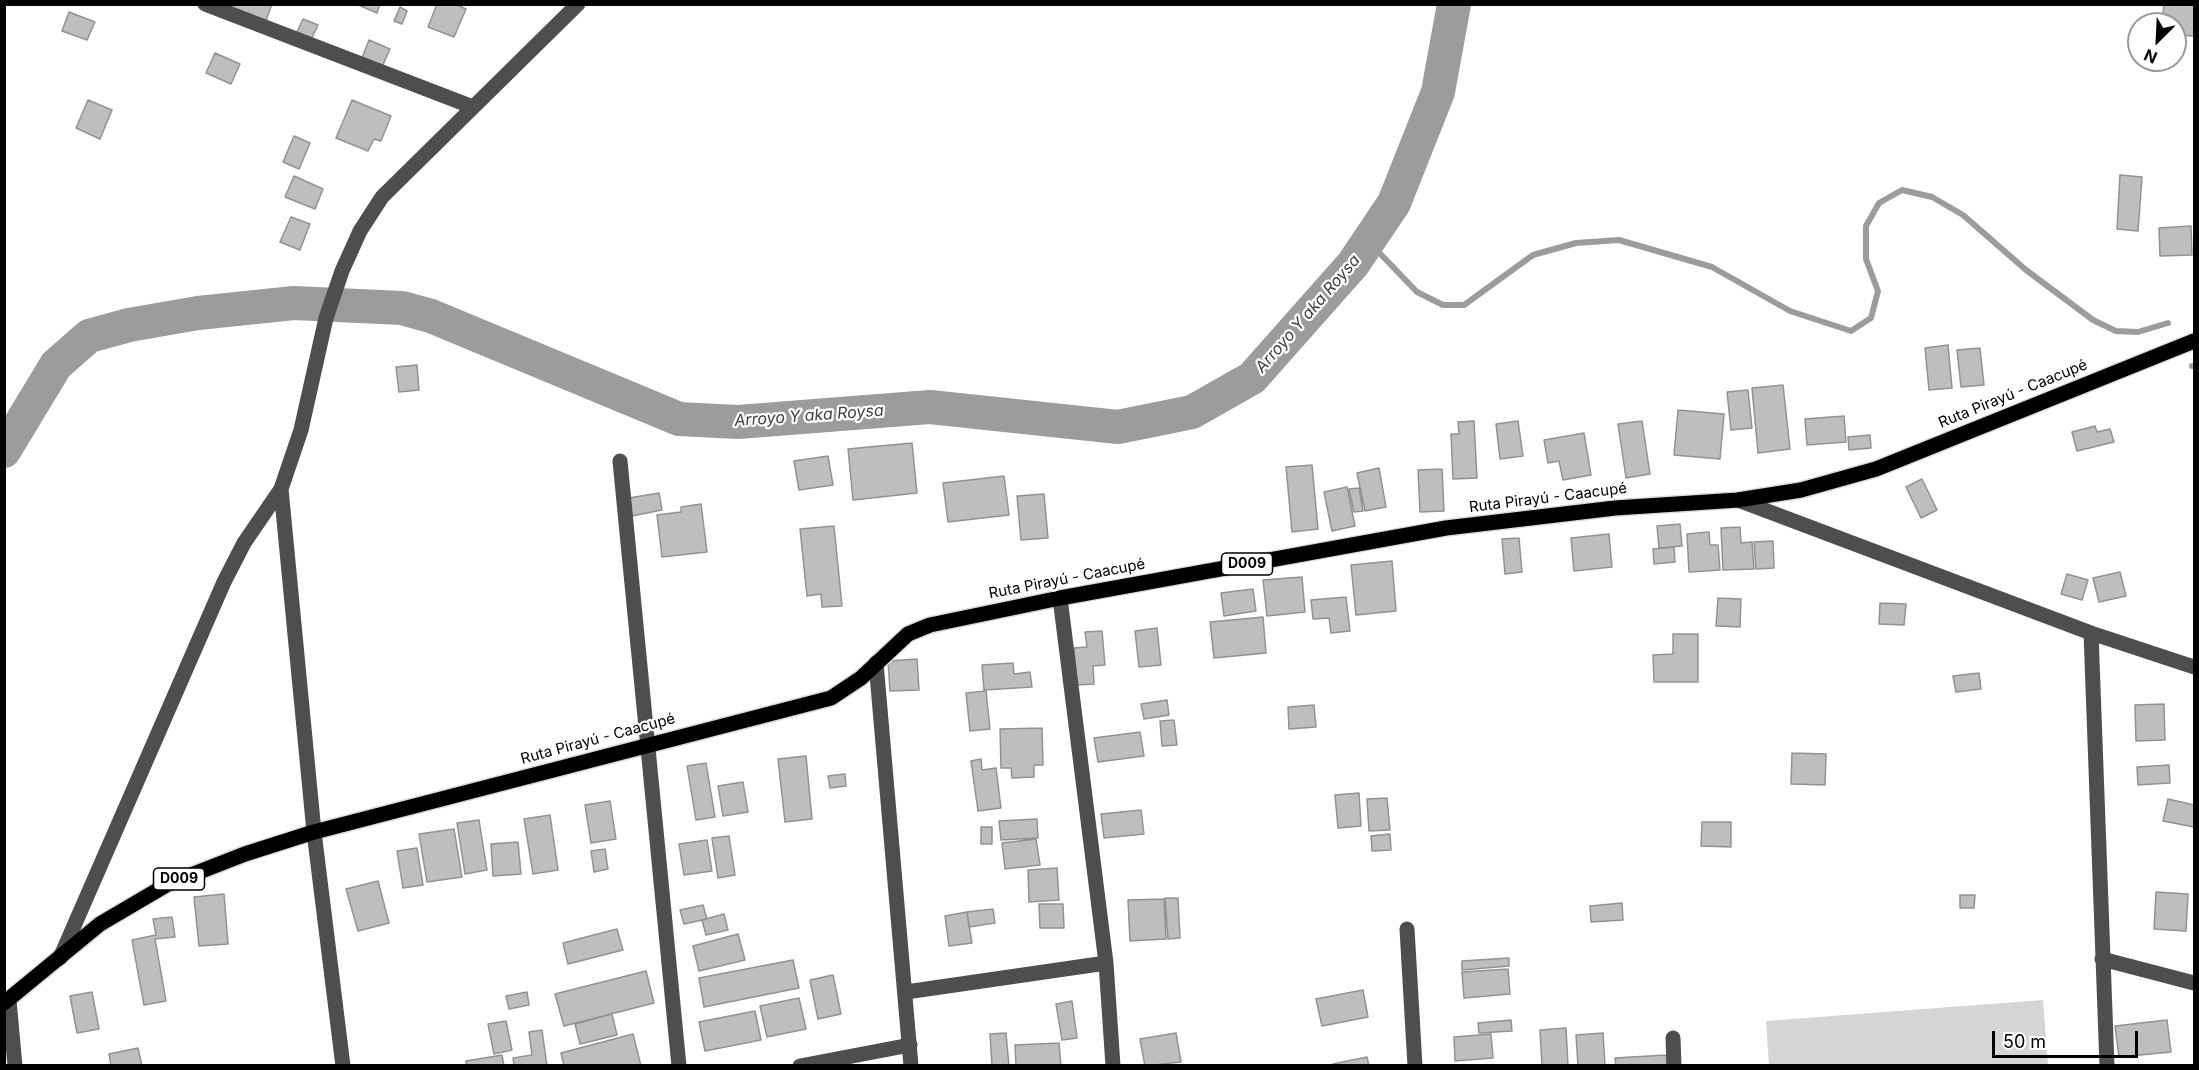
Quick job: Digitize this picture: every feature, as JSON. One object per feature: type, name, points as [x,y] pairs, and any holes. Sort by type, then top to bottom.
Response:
[{"type":"main road","name":"Ruta Pirayú - Caacupé","points":[[7,1001],[100,924],[168,884],[245,854],[314,832],[646,744],[831,698],[861,678],[908,634],[930,625],[1060,598],[1446,528],[1615,508],[1738,500],[1801,490],[1876,469],[2194,341]]},
{"type":"street","points":[[205,4],[473,107]]},
{"type":"street","points":[[60,958],[224,582],[244,543],[282,489],[301,430],[326,318],[342,271],[360,231],[382,196],[578,4]]},
{"type":"street","points":[[620,462],[679,1065]]},
{"type":"street","points":[[282,489],[314,832],[343,1065]]},
{"type":"street","points":[[1738,500],[2091,633],[2194,667]]},
{"type":"street","points":[[1060,598],[1106,963],[1113,1065]]},
{"type":"street","points":[[2091,633],[2107,1065]]},
{"type":"street","points":[[876,663],[911,1065]]},
{"type":"street","points":[[1407,928],[1416,1065]]},
{"type":"street","points":[[2102,959],[2194,983]]},
{"type":"street","points":[[906,992],[1106,963]]},
{"type":"street","points":[[7,1001],[15,1065]]},
{"type":"street","points":[[1673,1038],[1674,1065]]},
{"type":"street","points":[[800,1065],[910,1045]]},
{"type":"shaded area","points":[[2043,1000],[2048,1065],[1769,1065],[1766,1021]]},
{"type":"building","points":[[233,4],[272,4],[265,23],[231,9]]},
{"type":"building","points":[[356,4],[380,4],[377,13]]},
{"type":"building","points":[[437,4],[455,4],[466,9],[454,37],[428,27]]},
{"type":"building","points":[[2164,4],[2194,4],[2194,36],[2187,36],[2187,12],[2163,12]]},
{"type":"building","points":[[400,7],[407,11],[402,24],[394,21]]},
{"type":"building","points":[[69,12],[95,22],[87,40],[62,31]]},
{"type":"building","points":[[303,19],[318,25],[311,40],[296,34]]},
{"type":"building","points":[[369,40],[390,49],[382,67],[362,58]]},
{"type":"building","points":[[215,53],[240,64],[231,84],[206,73]]},
{"type":"building","points":[[88,100],[112,110],[100,139],[76,128]]},
{"type":"building","points":[[352,100],[391,116],[381,141],[374,139],[368,151],[336,138]]},
{"type":"building","points":[[294,136],[310,143],[299,169],[283,162]]},
{"type":"building","points":[[2120,175],[2142,177],[2138,231],[2117,229]]},
{"type":"building","points":[[294,176],[323,189],[315,209],[285,197]]},
{"type":"building","points":[[291,217],[310,224],[300,250],[280,242]]},
{"type":"building","points":[[2191,226],[2192,255],[2160,256],[2159,228]]},
{"type":"building","points":[[1948,345],[1952,388],[1929,390],[1925,348]]},
{"type":"building","points":[[1980,348],[1984,385],[1961,387],[1957,350]]},
{"type":"building","points":[[417,365],[419,390],[399,392],[396,367]]},
{"type":"building","points":[[1783,385],[1790,449],[1758,453],[1752,388]]},
{"type":"building","points":[[1748,390],[1752,428],[1731,430],[1727,392]]},
{"type":"building","points":[[1678,410],[1724,414],[1720,459],[1674,455]]},
{"type":"building","points":[[1844,416],[1846,442],[1807,445],[1805,419]]},
{"type":"building","points":[[1474,421],[1477,478],[1453,479],[1451,434],[1459,434],[1458,422]]},
{"type":"building","points":[[1518,421],[1523,456],[1500,459],[1496,424]]},
{"type":"building","points":[[1642,421],[1650,474],[1626,478],[1618,424]]},
{"type":"building","points":[[2095,426],[2097,432],[2110,429],[2114,442],[2077,451],[2072,432]]},
{"type":"building","points":[[1584,433],[1591,475],[1563,480],[1559,461],[1548,463],[1544,440]]},
{"type":"building","points":[[1870,435],[1871,448],[1849,450],[1848,437]]},
{"type":"building","points":[[912,443],[917,493],[853,500],[848,449]]},
{"type":"building","points":[[828,456],[833,485],[799,490],[794,461]]},
{"type":"building","points":[[1312,465],[1318,529],[1292,532],[1286,467]]},
{"type":"building","points":[[1379,468],[1386,507],[1365,511],[1357,473]]},
{"type":"building","points":[[1442,469],[1444,511],[1420,512],[1418,470]]},
{"type":"building","points":[[1004,476],[1009,515],[948,522],[943,483]]},
{"type":"building","points":[[1922,479],[1937,510],[1921,518],[1906,487]]},
{"type":"building","points":[[1347,487],[1355,526],[1332,531],[1324,492]]},
{"type":"building","points":[[1359,488],[1363,511],[1354,512],[1349,489]]},
{"type":"building","points":[[659,493],[662,510],[632,516],[629,498]]},
{"type":"building","points":[[1044,494],[1048,538],[1021,540],[1017,496]]},
{"type":"building","points":[[701,504],[707,552],[662,557],[657,515],[681,512],[681,507]]},
{"type":"building","points":[[1680,524],[1682,546],[1659,548],[1657,526]]},
{"type":"building","points":[[834,526],[842,606],[822,607],[821,594],[807,596],[800,529]]},
{"type":"building","points":[[1740,527],[1741,543],[1752,542],[1754,569],[1723,570],[1721,528]]},
{"type":"building","points":[[1709,532],[1710,545],[1718,545],[1720,570],[1689,572],[1687,534]]},
{"type":"building","points":[[1609,534],[1612,567],[1574,571],[1571,538]]},
{"type":"building","points":[[1519,538],[1522,572],[1505,574],[1502,539]]},
{"type":"building","points":[[1773,541],[1774,568],[1756,569],[1754,542]]},
{"type":"building","points":[[1674,547],[1675,562],[1654,564],[1653,549]]},
{"type":"building","points":[[1392,561],[1396,611],[1356,615],[1351,565]]},
{"type":"building","points":[[2120,572],[2126,596],[2099,602],[2093,578]]},
{"type":"building","points":[[2067,574],[2088,580],[2082,600],[2061,594]]},
{"type":"building","points":[[1302,577],[1305,612],[1267,616],[1263,580]]},
{"type":"building","points":[[1253,589],[1256,611],[1224,616],[1221,593]]},
{"type":"building","points":[[1346,597],[1350,631],[1331,633],[1329,618],[1313,619],[1311,600]]},
{"type":"building","points":[[1718,598],[1741,599],[1740,627],[1716,626]]},
{"type":"building","points":[[1880,603],[1906,604],[1904,625],[1879,624]]},
{"type":"building","points":[[1263,617],[1266,653],[1214,658],[1210,622]]},
{"type":"building","points":[[1157,628],[1161,665],[1139,667],[1135,631]]},
{"type":"building","points":[[1102,631],[1105,665],[1093,666],[1094,684],[1077,685],[1074,648],[1087,647],[1085,632]]},
{"type":"building","points":[[1673,634],[1698,634],[1698,682],[1654,682],[1653,655],[1673,654]]},
{"type":"building","points":[[917,659],[919,690],[890,691],[888,661]]},
{"type":"building","points":[[1013,663],[1014,674],[1030,672],[1032,687],[984,690],[982,665]]},
{"type":"building","points":[[1979,673],[1981,689],[1956,692],[1953,676]]},
{"type":"building","points":[[986,691],[990,729],[970,731],[966,693]]},
{"type":"building","points":[[1167,700],[1169,715],[1144,719],[1141,704]]},
{"type":"building","points":[[2164,704],[2165,740],[2136,741],[2135,705]]},
{"type":"building","points":[[1314,705],[1316,727],[1289,729],[1288,707]]},
{"type":"building","points":[[1174,720],[1177,745],[1162,746],[1160,721]]},
{"type":"building","points":[[1042,728],[1043,765],[1034,765],[1034,777],[1012,778],[1011,768],[1001,768],[1000,729]]},
{"type":"building","points":[[1140,732],[1144,756],[1098,762],[1094,738]]},
{"type":"building","points":[[1792,753],[1826,754],[1825,785],[1791,784]]},
{"type":"building","points":[[806,756],[812,819],[785,822],[778,759]]},
{"type":"building","points":[[981,759],[982,770],[996,768],[1001,808],[978,811],[971,761]]},
{"type":"building","points":[[706,763],[715,817],[696,820],[687,766]]},
{"type":"building","points":[[2169,765],[2170,783],[2138,785],[2137,767]]},
{"type":"building","points":[[845,774],[846,786],[830,788],[828,776]]},
{"type":"building","points":[[743,782],[748,812],[723,816],[718,786]]},
{"type":"building","points":[[1359,793],[1361,826],[1338,828],[1335,795]]},
{"type":"building","points":[[1387,798],[1390,830],[1369,831],[1367,799]]},
{"type":"building","points":[[2168,799],[2194,805],[2194,827],[2163,821]]},
{"type":"building","points":[[610,801],[616,839],[591,843],[585,805]]},
{"type":"building","points":[[1141,810],[1144,834],[1104,838],[1101,814]]},
{"type":"building","points":[[550,815],[558,870],[533,874],[524,819]]},
{"type":"building","points":[[1037,819],[1038,838],[1001,840],[999,821]]},
{"type":"building","points":[[479,820],[487,870],[465,874],[457,823]]},
{"type":"building","points":[[1702,822],[1731,822],[1731,847],[1701,846]]},
{"type":"building","points":[[981,827],[992,827],[992,844],[981,844]]},
{"type":"building","points":[[454,829],[462,877],[427,882],[419,834]]},
{"type":"building","points":[[1390,834],[1391,850],[1372,851],[1371,836]]},
{"type":"building","points":[[729,836],[735,875],[718,878],[712,838]]},
{"type":"building","points":[[1036,839],[1040,865],[1005,869],[1002,843]]},
{"type":"building","points":[[707,840],[712,871],[684,875],[679,844]]},
{"type":"building","points":[[518,842],[521,874],[493,876],[491,844]]},
{"type":"building","points":[[417,848],[423,885],[403,888],[397,851]]},
{"type":"building","points":[[605,849],[608,869],[594,872],[591,851]]},
{"type":"building","points":[[1057,868],[1059,900],[1029,902],[1028,870]]},
{"type":"building","points":[[378,881],[389,923],[358,931],[346,889]]},
{"type":"building","points":[[2156,892],[2188,894],[2186,931],[2154,929]]},
{"type":"building","points":[[224,894],[228,944],[199,946],[194,897]]},
{"type":"building","points":[[1960,895],[1975,895],[1974,908],[1960,908]]},
{"type":"building","points":[[1165,898],[1178,898],[1180,938],[1168,939]]},
{"type":"building","points":[[1164,899],[1166,939],[1130,941],[1128,900]]},
{"type":"building","points":[[1622,903],[1623,920],[1591,922],[1590,906]]},
{"type":"building","points":[[1039,904],[1063,904],[1064,928],[1040,928]]},
{"type":"building","points":[[703,905],[707,919],[684,924],[680,910]]},
{"type":"building","points":[[993,909],[995,923],[969,927],[967,912]]},
{"type":"building","points":[[967,912],[972,943],[949,946],[945,916]]},
{"type":"building","points":[[724,914],[728,930],[706,935],[702,920]]},
{"type":"building","points":[[172,917],[175,937],[155,939],[166,1001],[144,1005],[132,940],[156,935],[153,919]]},
{"type":"building","points":[[617,929],[623,950],[568,964],[563,943]]},
{"type":"building","points":[[738,934],[745,960],[699,971],[693,946]]},
{"type":"building","points":[[1509,958],[1509,966],[1462,970],[1462,961]]},
{"type":"building","points":[[793,960],[799,988],[704,1007],[699,978]]},
{"type":"building","points":[[1508,969],[1510,994],[1464,998],[1462,972]]},
{"type":"building","points":[[646,971],[654,1003],[564,1026],[555,994]]},
{"type":"building","points":[[833,975],[841,1014],[818,1019],[810,980]]},
{"type":"building","points":[[1363,990],[1368,1017],[1322,1026],[1316,999]]},
{"type":"building","points":[[92,992],[99,1029],[77,1033],[70,996]]},
{"type":"building","points":[[527,992],[529,1005],[509,1009],[506,996]]},
{"type":"building","points":[[799,998],[806,1029],[767,1037],[760,1006]]},
{"type":"building","points":[[1072,1001],[1077,1038],[1062,1040],[1056,1004]]},
{"type":"building","points":[[755,1011],[761,1040],[705,1051],[699,1022]]},
{"type":"building","points":[[612,1014],[617,1035],[580,1044],[575,1024]]},
{"type":"building","points":[[1511,1020],[1512,1031],[1479,1033],[1478,1023]]},
{"type":"building","points":[[2167,1020],[2171,1052],[2119,1057],[2115,1026]]},
{"type":"building","points":[[506,1021],[512,1050],[494,1054],[488,1024]]},
{"type":"building","points":[[1566,1028],[1568,1066],[1542,1066],[1540,1030]]},
{"type":"building","points":[[542,1030],[547,1066],[514,1066],[513,1058],[532,1055],[529,1032]]},
{"type":"building","points":[[1006,1033],[1009,1066],[992,1066],[990,1034]]},
{"type":"building","points":[[1176,1033],[1181,1062],[1145,1066],[1140,1039]]},
{"type":"building","points":[[1603,1033],[1605,1066],[1578,1066],[1576,1035]]},
{"type":"building","points":[[633,1034],[641,1066],[564,1066],[561,1053]]},
{"type":"building","points":[[1491,1034],[1493,1058],[1455,1061],[1454,1037]]},
{"type":"building","points":[[1059,1043],[1061,1066],[1016,1066],[1015,1045]]},
{"type":"building","points":[[138,1048],[142,1066],[111,1066],[109,1054]]},
{"type":"building","points":[[502,1055],[504,1066],[467,1066],[466,1061]]},
{"type":"building","points":[[1666,1055],[1667,1066],[1616,1066],[1615,1058]]},
{"type":"building","points":[[1367,1057],[1369,1066],[1333,1066],[1333,1064]]},
{"type":"waterway","name":"Arroyo Y aka Roysa","points":[[4,451],[56,365],[89,336],[129,325],[198,313],[294,303],[402,308],[431,316],[679,419],[738,422],[930,407],[1118,427],[1192,412],[1252,378],[1353,264],[1394,203],[1438,92],[1454,4]]},
{"type":"waterway","points":[[1368,241],[1417,292],[1443,305],[1464,305],[1533,255],[1576,243],[1619,240],[1712,267],[1790,311],[1851,331],[1871,318],[1878,291],[1866,259],[1866,226],[1879,203],[1902,190],[1932,197],[1963,215],[2026,270],[2093,320],[2116,331],[2138,332],[2168,323]]}]
